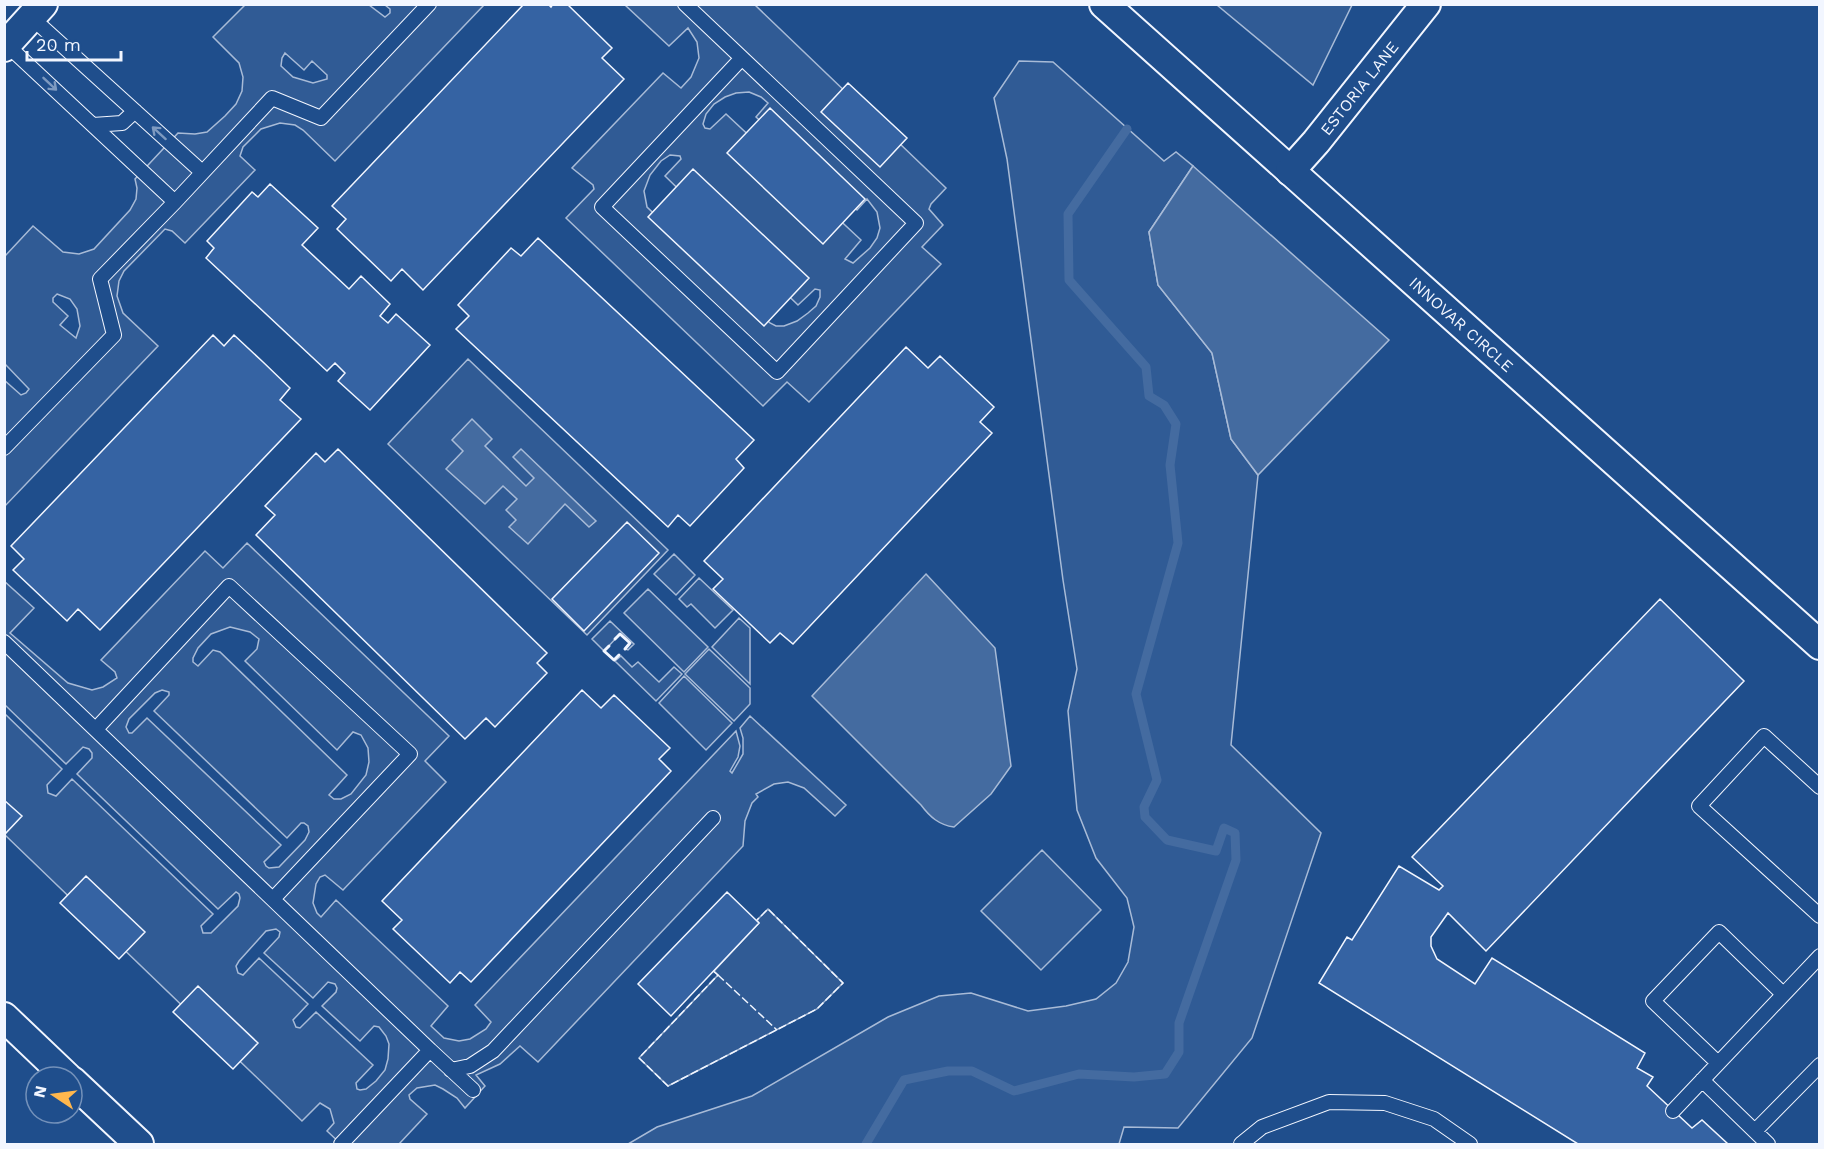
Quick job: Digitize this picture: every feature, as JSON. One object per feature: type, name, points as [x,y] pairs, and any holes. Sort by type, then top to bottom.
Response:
[{"type":"street","name":"INNOVAR CIRCLE","points":[[1104,4],[1820,645]]},
{"type":"street","name":"ESTORIA LANE","points":[[1290,171],[1316,142],[1426,4]]},
{"type":"street","points":[[6,46],[37,11]]},
{"type":"street","points":[[4,1017],[54,1065]]},
{"type":"street","points":[[84,1092],[139,1144]]},
{"type":"lane","points":[[4,448],[114,335],[100,279],[272,98],[321,118],[429,4]]},
{"type":"lane","points":[[685,4],[742,58],[916,223],[777,372],[602,207],[742,58]]},
{"type":"lane","points":[[37,11],[135,111],[202,172]]},
{"type":"lane","points":[[6,46],[175,202]]},
{"type":"lane","points":[[93,125],[122,123],[135,111]]},
{"type":"lane","points":[[96,729],[229,586],[410,754],[273,899]]},
{"type":"lane","points":[[4,642],[473,1090]]},
{"type":"lane","points":[[1820,787],[1764,736],[1699,806],[1820,916]]},
{"type":"lane","points":[[451,1070],[470,1066],[493,1051],[713,818]]},
{"type":"lane","points":[[1718,1063],[1653,1001],[1719,932],[1783,994]]},
{"type":"lane","points":[[1673,1111],[1820,956]]},
{"type":"lane","points":[[341,1144],[430,1050]]},
{"type":"lane","points":[[1755,1131],[1820,1065]]},
{"type":"lane","points":[[1702,1080],[1768,1144]]},
{"type":"lane","points":[[1241,1144],[1262,1126],[1329,1102],[1385,1103],[1434,1119],[1470,1144]]},
{"type":"shaded area","points":[[245,5],[369,5],[385,17],[390,13],[390,9],[385,5],[484,5],[335,161],[295,125],[280,123],[261,129],[243,147],[240,156],[255,170],[185,243],[172,231],[165,229],[124,271],[119,281],[117,296],[123,313],[158,346],[5,506],[4,380],[21,395],[29,389],[5,364],[5,256],[33,226],[63,252],[79,254],[94,249],[130,210],[136,199],[135,179],[178,133],[207,132],[225,116],[236,104],[242,91],[243,77],[239,63],[213,37]],"holes":[[[285,53],[304,70],[312,61],[327,75],[327,79],[313,83],[293,77],[281,66]],[[57,294],[70,299],[77,309],[80,326],[76,338],[60,325],[68,316],[53,302]]]},
{"type":"shaded area","points":[[625,5],[755,5],[946,188],[929,209],[943,225],[922,247],[941,264],[809,402],[787,382],[763,406],[566,218],[594,189],[593,185],[572,168],[663,73],[681,88],[691,77],[699,58],[697,42],[688,28],[669,46]],"holes":[[[749,92],[768,103],[756,117],[857,210],[867,199],[877,212],[880,228],[877,238],[870,248],[853,263],[845,259],[861,240],[726,114],[710,129],[705,128],[703,124],[706,114],[714,104],[736,93]],[[670,155],[680,156],[681,159],[665,176],[798,305],[815,289],[820,290],[816,306],[797,321],[784,326],[770,323],[647,207],[644,191],[650,175],[661,161]]]},
{"type":"shaded area","points":[[1217,5],[1352,5],[1313,85]]},
{"type":"shaded area","points":[[1019,61],[1053,62],[1164,161],[1176,152],[1193,166],[1149,232],[1158,285],[1212,353],[1231,439],[1258,475],[1231,745],[1321,833],[1252,1038],[1178,1128],[1124,1127],[1119,1144],[628,1144],[657,1127],[752,1096],[888,1017],[939,996],[971,993],[1028,1011],[1066,1006],[1096,999],[1116,983],[1128,962],[1134,927],[1127,898],[1096,858],[1077,810],[1068,711],[1077,669],[1007,159],[994,98]]},
{"type":"shaded area","points":[[1193,166],[1389,340],[1258,475],[1231,439],[1212,353],[1158,285],[1149,232]]},
{"type":"shaded area","points":[[468,359],[668,550],[587,635],[388,444]]},
{"type":"shaded area","points":[[472,419],[492,439],[485,446],[526,486],[534,478],[513,457],[521,449],[596,521],[589,527],[565,504],[528,544],[509,527],[516,520],[506,510],[517,499],[503,486],[485,504],[446,469],[463,451],[452,440]]},
{"type":"shaded area","points":[[247,543],[449,736],[425,761],[446,782],[343,890],[325,875],[320,877],[316,884],[313,903],[321,917],[336,900],[448,1006],[431,1026],[444,1038],[459,1041],[470,1039],[486,1029],[491,1022],[475,1005],[736,731],[740,746],[738,757],[730,771],[732,773],[743,754],[743,738],[740,728],[750,716],[846,805],[835,816],[804,788],[788,782],[774,784],[756,794],[758,797],[752,803],[745,821],[743,846],[538,1062],[520,1046],[500,1064],[476,1075],[485,1086],[465,1108],[457,1098],[435,1085],[417,1088],[409,1095],[410,1099],[427,1114],[399,1144],[341,1144],[327,1131],[334,1123],[330,1109],[320,1103],[302,1121],[5,835],[5,714],[62,769],[47,785],[48,793],[56,796],[72,779],[213,914],[201,926],[203,933],[211,933],[238,906],[240,898],[236,892],[218,909],[77,774],[92,758],[89,749],[83,747],[66,764],[5,705],[4,581],[34,608],[10,633],[68,683],[92,690],[103,687],[117,678],[115,672],[101,660],[205,551],[223,568]],"holes":[[[230,627],[250,632],[259,639],[257,649],[245,661],[337,750],[353,732],[361,735],[368,748],[369,762],[366,775],[351,794],[341,799],[334,799],[329,795],[347,775],[220,652],[213,650],[198,666],[193,662],[198,648],[211,634]],[[162,690],[169,692],[169,695],[154,711],[287,838],[301,823],[308,826],[309,832],[305,840],[279,867],[269,868],[264,862],[281,845],[147,718],[132,733],[129,733],[126,727],[129,719],[155,693]],[[276,929],[280,932],[279,937],[264,953],[313,998],[328,982],[335,984],[336,992],[322,1006],[360,1041],[374,1026],[379,1027],[386,1036],[389,1044],[385,1070],[366,1089],[357,1089],[356,1083],[373,1065],[316,1012],[300,1028],[296,1027],[293,1020],[308,1004],[259,958],[243,975],[238,973],[236,966],[239,961],[266,931]]]},
{"type":"shaded area","points":[[674,554],[695,575],[676,595],[654,574]]},
{"type":"shaded area","points":[[926,574],[995,648],[1011,766],[991,794],[954,827],[931,817],[812,696]]},
{"type":"shaded area","points":[[699,578],[733,610],[715,628],[691,604],[687,607],[679,599]]},
{"type":"shaded area","points":[[648,589],[708,647],[684,672],[624,613]]},
{"type":"shaded area","points":[[739,618],[750,628],[750,684],[712,647]]},
{"type":"shaded area","points":[[610,621],[634,644],[628,650],[625,649],[630,643],[620,634],[604,651],[592,639]]},
{"type":"shaded area","points":[[709,649],[750,688],[750,704],[734,721],[685,674]]},
{"type":"shaded area","points":[[621,656],[632,667],[638,662],[659,682],[674,667],[682,674],[656,701],[615,661]]},
{"type":"shaded area","points":[[684,676],[732,723],[706,750],[659,703]]},
{"type":"shaded area","points":[[1042,850],[1101,910],[1041,970],[981,911]]},
{"type":"shaded area","points":[[768,909],[843,983],[817,1009],[668,1086],[639,1058],[718,975],[714,971],[759,923],[757,920]]},
{"type":"building","points":[[524,4],[548,4],[551,7],[553,4],[567,4],[612,48],[602,58],[624,79],[423,290],[402,269],[391,281],[337,229],[346,219],[332,206]]},
{"type":"building","points":[[848,83],[907,138],[880,167],[821,112]]},
{"type":"building","points":[[770,108],[865,199],[823,244],[727,153]]},
{"type":"building","points":[[693,169],[809,278],[764,326],[648,217]]},
{"type":"building","points":[[270,184],[318,228],[302,245],[349,289],[361,276],[390,304],[380,316],[388,323],[396,314],[430,345],[370,410],[338,381],[345,373],[335,363],[327,371],[206,258],[214,248],[207,241],[252,192],[258,197]]},
{"type":"building","points":[[538,238],[754,440],[736,459],[744,468],[690,526],[678,515],[668,527],[456,329],[469,316],[458,305],[511,248],[521,256]]},
{"type":"building","points":[[213,335],[224,346],[234,335],[263,362],[290,388],[280,400],[301,419],[100,630],[78,609],[67,621],[13,570],[24,559],[11,546]]},
{"type":"building","points":[[906,347],[928,368],[940,356],[994,407],[980,422],[992,433],[793,644],[780,633],[770,643],[713,589],[723,579],[704,561]]},
{"type":"building","points":[[338,449],[547,653],[537,663],[547,673],[495,727],[486,718],[465,739],[256,535],[275,515],[265,506],[316,453],[325,462]]},
{"type":"building","points":[[627,522],[659,553],[584,631],[552,599]]},
{"type":"building","points":[[1660,599],[1744,681],[1486,951],[1448,913],[1431,937],[1431,946],[1437,959],[1475,984],[1492,958],[1645,1053],[1637,1068],[1653,1077],[1647,1086],[1692,1128],[1702,1120],[1728,1144],[1578,1144],[1319,983],[1347,937],[1352,940],[1399,866],[1439,890],[1443,886],[1412,857]]},
{"type":"building","points":[[582,690],[601,708],[614,695],[670,748],[659,759],[671,771],[471,982],[460,972],[450,983],[393,929],[402,920],[382,901]]},
{"type":"building","points":[[4,800],[22,816],[4,835]]},
{"type":"building","points":[[86,876],[145,932],[119,959],[60,903]]},
{"type":"building","points":[[727,892],[759,923],[671,1016],[638,984]]},
{"type":"building","points":[[198,986],[258,1043],[233,1069],[173,1012]]},
{"type":"waterway","points":[[866,1144],[904,1080],[948,1071],[972,1071],[1014,1091],[1079,1074],[1134,1077],[1165,1074],[1179,1052],[1179,1023],[1236,860],[1235,833],[1224,828],[1216,851],[1167,840],[1145,817],[1144,807],[1157,780],[1136,694],[1178,543],[1170,465],[1176,424],[1164,405],[1149,396],[1146,367],[1069,280],[1068,214],[1127,129]]},
{"type":"fence","points":[[713,971],[718,975],[639,1058],[668,1086],[817,1009],[843,983],[768,909],[757,920]]},
{"type":"fence","points":[[718,975],[777,1030]]},
{"type":"wall","points":[[615,639],[620,634],[630,643],[625,649]]},
{"type":"wall","points":[[609,646],[604,651],[614,660],[619,655]]}]
